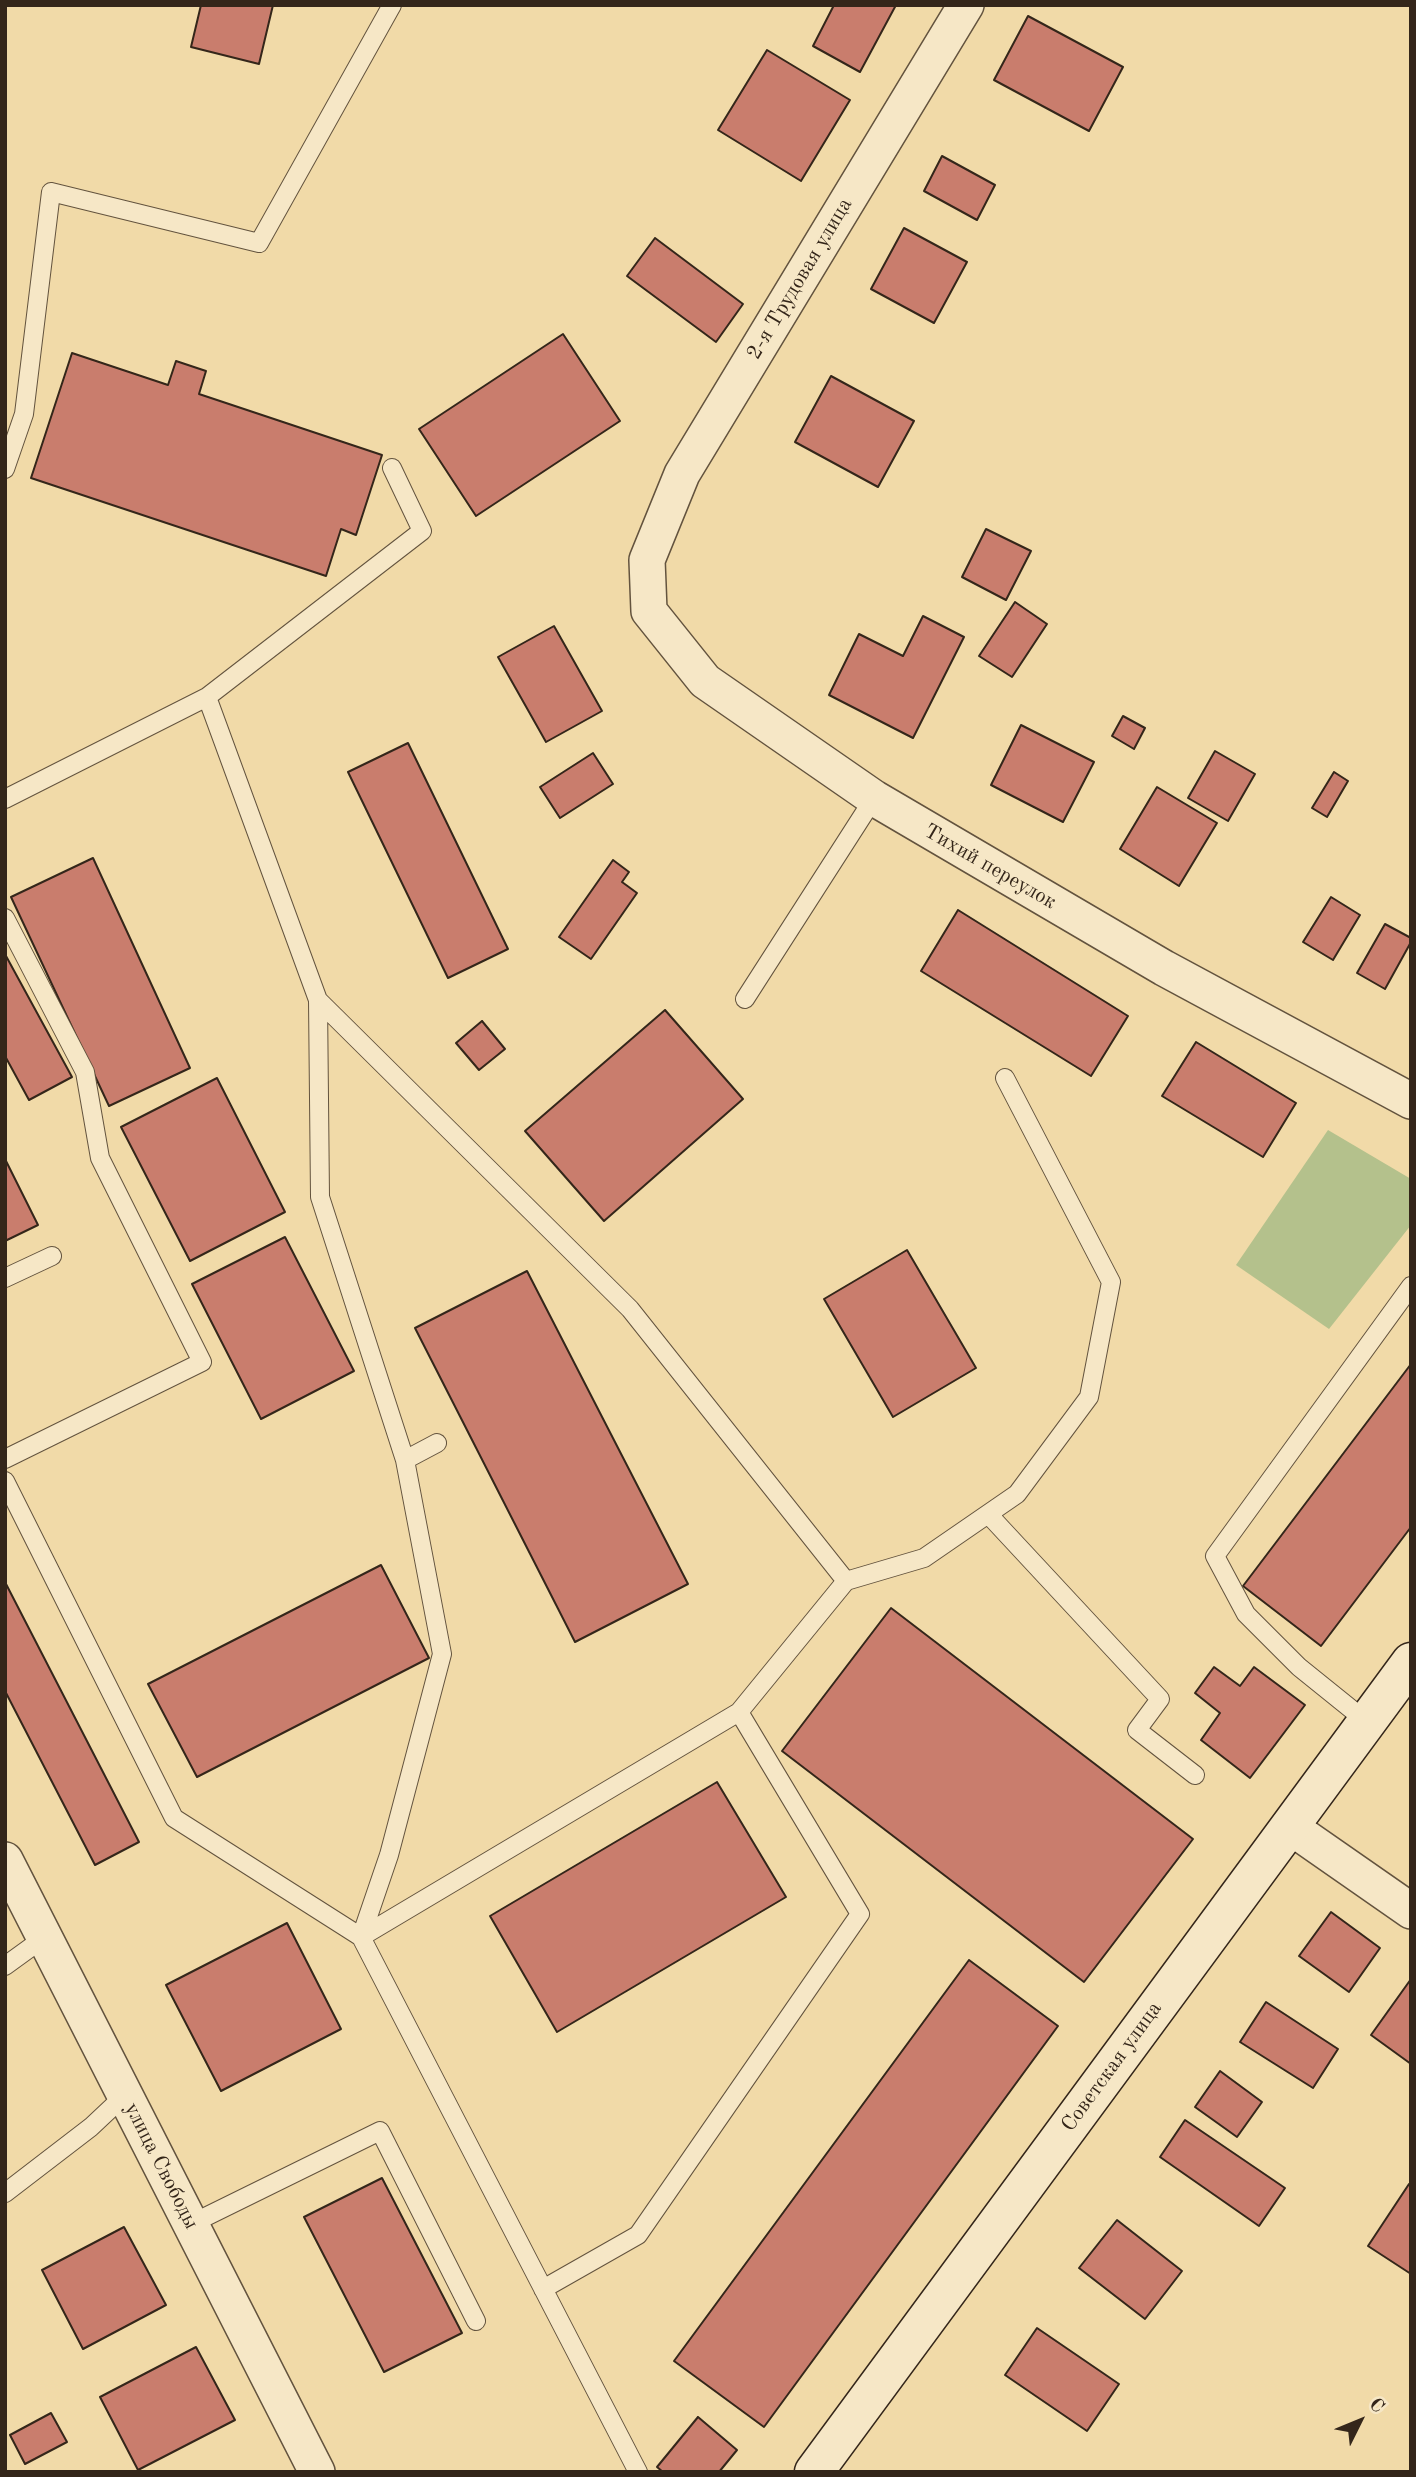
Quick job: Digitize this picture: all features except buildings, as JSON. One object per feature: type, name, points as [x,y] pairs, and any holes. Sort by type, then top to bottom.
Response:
[{"type":"street","name":"2-я Трудовая улица","points":[[647,560],[682,474],[966,5]]},
{"type":"street","name":"Тихий переулок","points":[[647,560],[649,611],[705,681],[874,798],[1164,968],[1411,1101]]},
{"type":"street","name":"Советская улица","points":[[814,2472],[1411,1662]]},
{"type":"street","points":[[1289,1826],[1411,1911]]},
{"type":"street","name":"улица Свободы","points":[[5,1860],[317,2472]]},
{"type":"lane","points":[[5,469],[24,414],[51,192],[259,243],[392,5]]},
{"type":"lane","points":[[5,799],[207,696],[422,531],[392,468]]},
{"type":"lane","points":[[207,696],[318,1000],[320,1197],[405,1460],[442,1654],[389,1855],[361,1937]]},
{"type":"lane","points":[[745,999],[874,798]]},
{"type":"lane","points":[[5,918],[85,1072],[100,1158],[202,1362],[5,1459]]},
{"type":"lane","points":[[318,1000],[630,1310],[846,1581]]},
{"type":"lane","points":[[361,1937],[740,1712],[846,1581],[924,1558],[1017,1494],[1089,1397],[1111,1282],[1005,1078]]},
{"type":"lane","points":[[5,1278],[52,1256]]},
{"type":"lane","points":[[1366,1721],[1299,1667],[1246,1614],[1215,1556],[1411,1286]]},
{"type":"lane","points":[[405,1460],[437,1443]]},
{"type":"lane","points":[[5,1481],[174,1818],[361,1937],[638,2472]]},
{"type":"lane","points":[[988,1514],[1160,1699],[1138,1730],[1195,1775]]},
{"type":"lane","points":[[543,2289],[638,2235],[860,1914],[740,1712]]},
{"type":"lane","points":[[5,1966],[45,1937]]},
{"type":"lane","points":[[5,2193],[91,2127],[125,2095]]},
{"type":"lane","points":[[191,2224],[380,2131],[477,2322]]},
{"type":"green space","points":[[1328,1130],[1411,1179],[1411,1225],[1329,1329],[1236,1265]]}]
